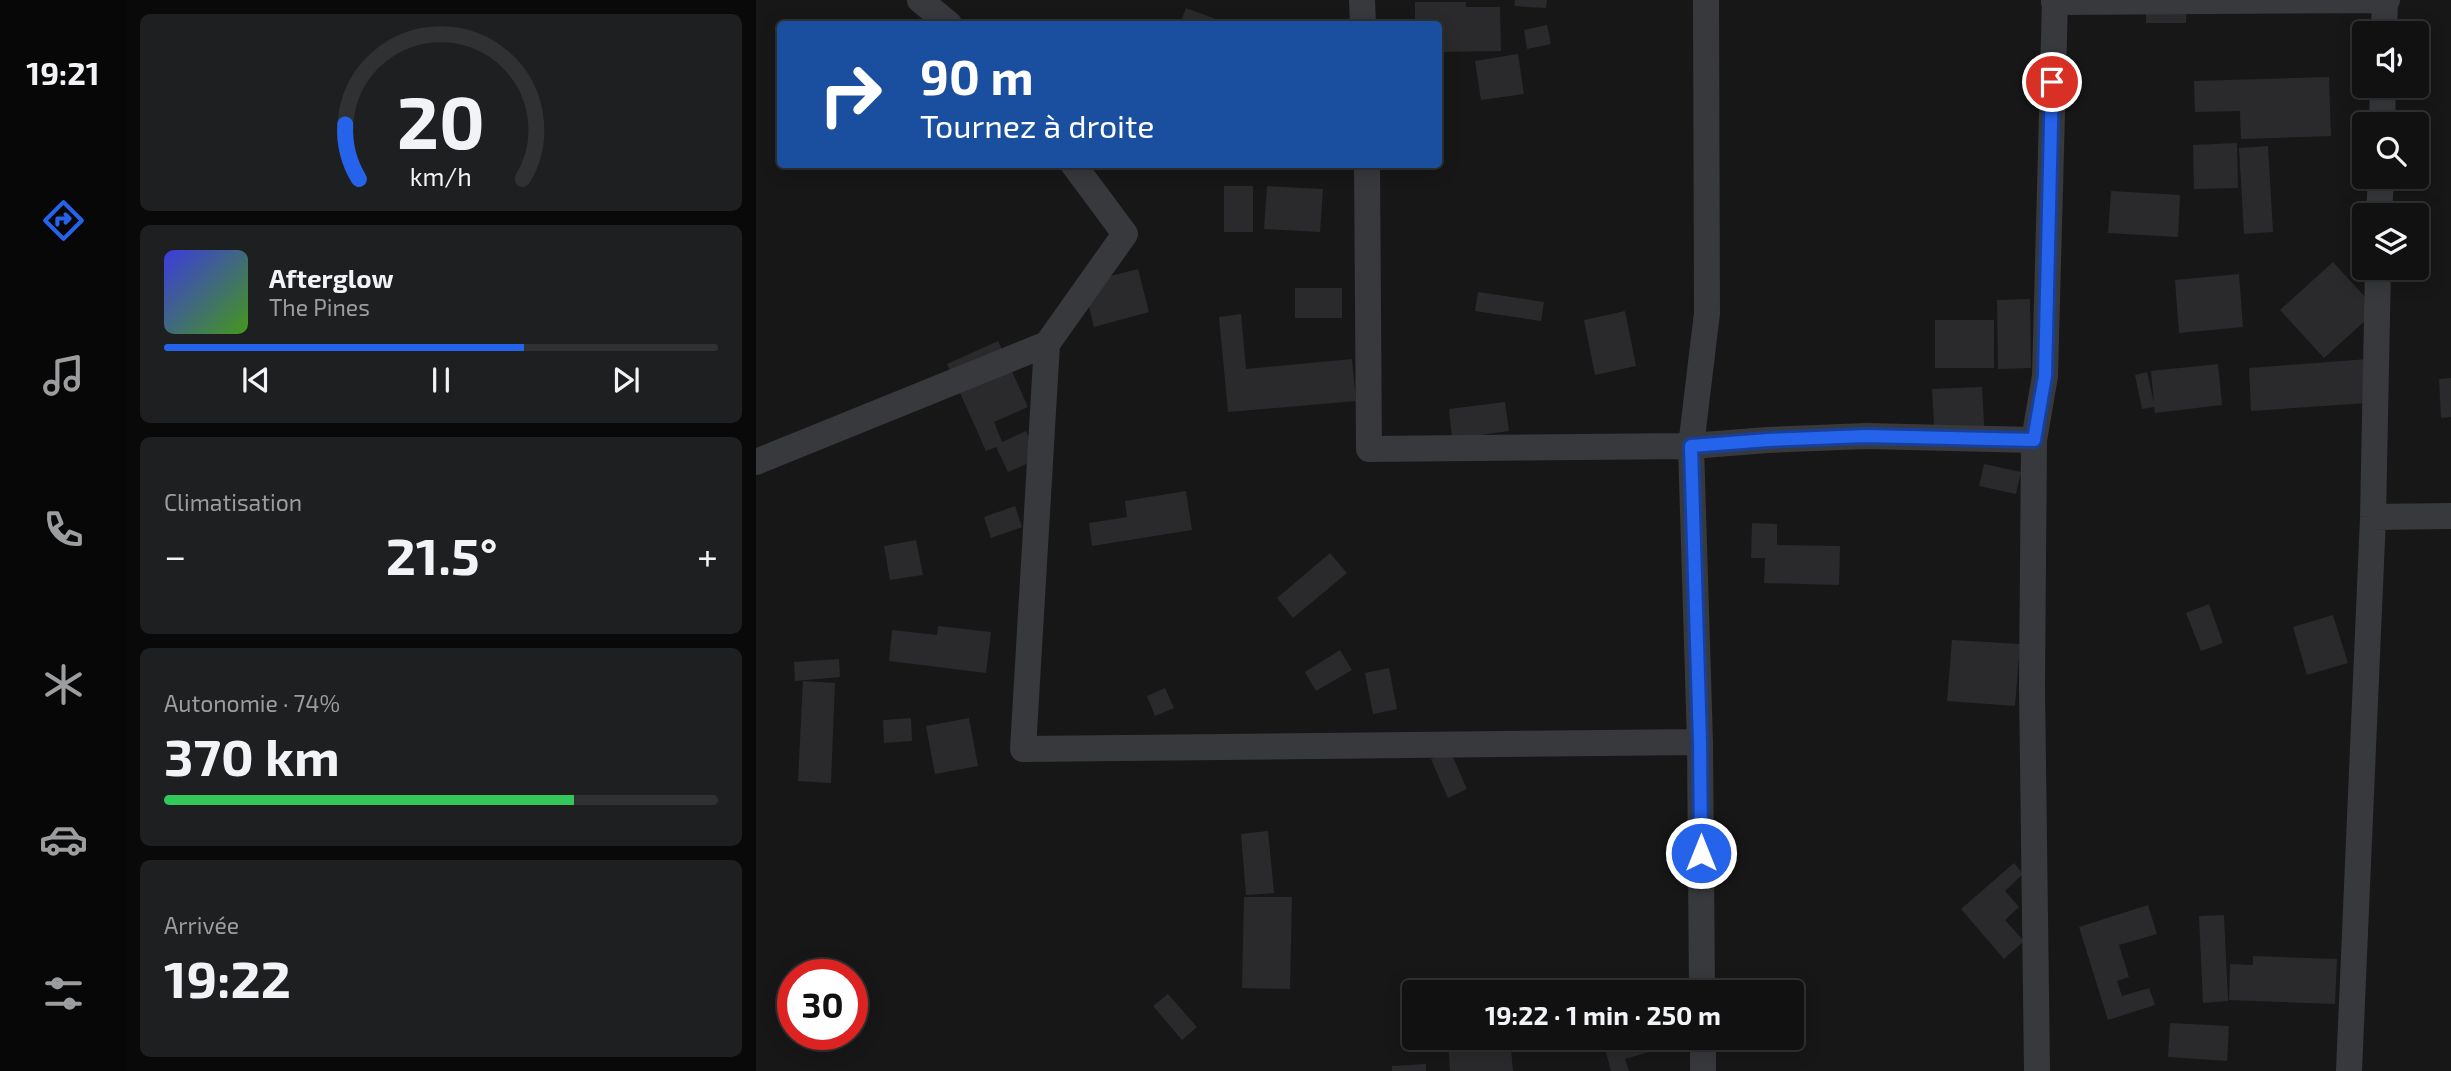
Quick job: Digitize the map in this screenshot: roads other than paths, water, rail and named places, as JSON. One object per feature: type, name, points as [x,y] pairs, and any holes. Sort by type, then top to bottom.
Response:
[{"type":"street","points":[[920,0],[945,21]]},
{"type":"street","points":[[1363,0],[1363,21]]},
{"type":"street","points":[[1702,980],[1700,742],[1691,446],[1707,313],[1706,0]]},
{"type":"street","points":[[2037,1071],[2032,686],[2034,440],[2045,376],[2054,1],[2386,0],[2385,21]]},
{"type":"street","points":[[1076,168],[1125,234],[1047,344],[1023,749],[1700,742]]},
{"type":"street","points":[[1367,168],[1369,449],[1691,446],[1866,436],[2034,440]]},
{"type":"street","points":[[2348,1071],[2372,517],[2378,280]]},
{"type":"street","points":[[756,462],[1047,344]]},
{"type":"street","points":[[2372,517],[2451,516]]},
{"type":"street","points":[[1703,1050],[1703,1071]]}]
